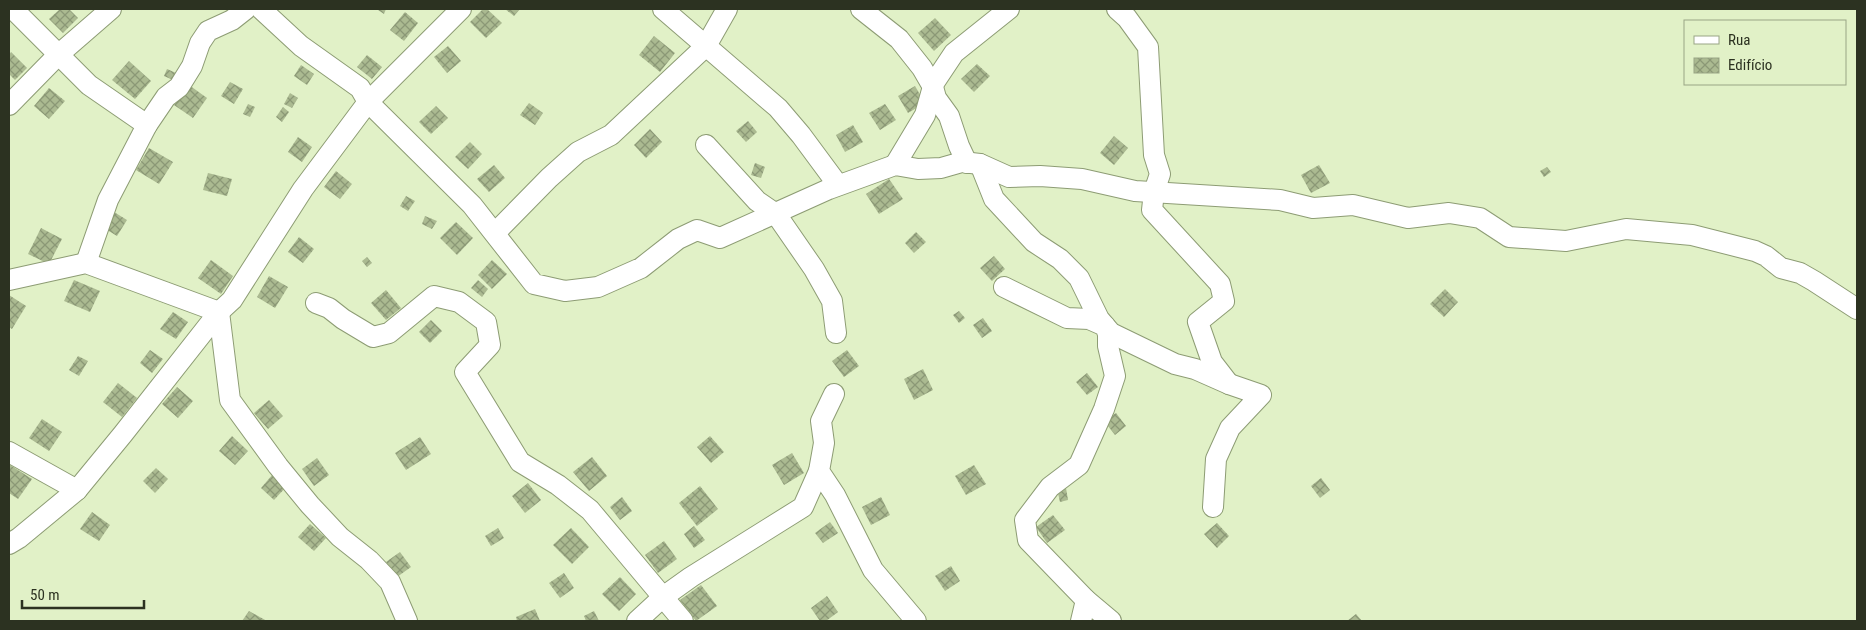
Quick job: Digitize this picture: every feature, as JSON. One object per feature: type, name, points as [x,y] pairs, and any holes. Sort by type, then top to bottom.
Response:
[{"type":"street","points":[[14,9],[89,85],[147,125]]},
{"type":"street","points":[[9,105],[58,55],[111,9]]},
{"type":"street","points":[[86,263],[108,200],[147,125],[166,97],[179,87],[192,66],[200,43],[208,31],[232,20],[246,9]]},
{"type":"street","points":[[261,9],[301,46],[360,88],[368,102],[472,204],[534,284],[566,291],[598,287],[641,268],[678,239],[697,230],[720,238],[838,186],[896,165],[918,169],[940,168],[962,162],[974,163],[1009,177],[1040,176],[1082,179],[1135,191],[1280,200],[1313,208],[1354,205],[1408,218],[1449,212],[1480,218],[1509,237],[1566,241],[1626,230],[1692,235],[1755,251],[1766,256],[1781,268],[1800,273],[1814,280],[1857,309]]},
{"type":"street","points":[[9,544],[19,538],[77,490],[218,312],[232,300],[303,189],[368,102],[461,9]]},
{"type":"street","points":[[663,9],[778,108],[801,135],[838,186]]},
{"type":"street","points":[[495,233],[549,178],[578,152],[611,135],[706,46],[728,9]]},
{"type":"street","points":[[862,9],[899,39],[922,68],[933,87],[936,98],[949,116],[959,146],[974,163],[994,199],[1034,242],[1060,259],[1079,278],[1099,319],[1111,333],[1175,364],[1195,369],[1229,384],[1262,395],[1230,428],[1216,459],[1213,506]]},
{"type":"street","points":[[896,165],[925,115],[933,87],[954,53],[1009,9]]},
{"type":"street","points":[[1117,9],[1127,18],[1148,47],[1154,155],[1160,174],[1154,192],[1152,210],[1220,284],[1224,301],[1198,322],[1212,362],[1229,384]]},
{"type":"street","points":[[706,145],[757,201],[776,214],[814,268],[832,301],[836,333]]},
{"type":"street","points":[[9,280],[86,263],[218,312]]},
{"type":"street","points":[[1004,287],[1068,318],[1089,319],[1105,326],[1108,334],[1108,346],[1115,376],[1104,409],[1079,465],[1050,488],[1025,520],[1028,540],[1086,600],[1111,621]]},
{"type":"street","points":[[316,303],[329,308],[373,337],[389,333],[434,296],[459,302],[486,322],[490,345],[465,372],[520,462],[558,485],[590,510],[683,621]]},
{"type":"street","points":[[218,312],[230,400],[310,505],[340,536],[390,582],[407,621]]},
{"type":"street","points":[[637,621],[663,597],[691,577],[803,507],[819,471],[824,443],[821,421],[834,394]]},
{"type":"street","points":[[9,452],[77,490]]},
{"type":"street","points":[[819,471],[834,495],[873,570],[916,621]]},
{"type":"street","points":[[1081,621],[1086,600]]},
{"type":"building","points":[[60,9],[69,9],[78,18],[63,33],[49,19]]},
{"type":"building","points":[[386,9],[384,14],[378,10]]},
{"type":"building","points":[[483,9],[487,9],[502,23],[486,38],[470,22]]},
{"type":"building","points":[[505,9],[520,9],[514,16]]},
{"type":"building","points":[[405,12],[418,23],[404,41],[390,30]]},
{"type":"building","points":[[935,18],[951,35],[934,51],[918,33]]},
{"type":"building","points":[[654,36],[675,53],[660,72],[639,55]]},
{"type":"building","points":[[448,46],[461,61],[447,73],[434,57]]},
{"type":"building","points":[[11,52],[27,68],[15,80],[9,74],[9,55]]},
{"type":"building","points":[[367,55],[382,67],[372,79],[357,67]]},
{"type":"building","points":[[129,61],[151,81],[135,99],[112,80]]},
{"type":"building","points":[[977,64],[990,76],[974,92],[961,79]]},
{"type":"building","points":[[301,65],[314,74],[307,85],[294,76]]},
{"type":"building","points":[[167,69],[176,73],[173,80],[164,76]]},
{"type":"building","points":[[230,82],[243,89],[234,104],[221,96]]},
{"type":"building","points":[[189,85],[207,98],[193,118],[174,105]]},
{"type":"building","points":[[915,86],[925,103],[908,113],[898,96]]},
{"type":"building","points":[[49,88],[65,101],[49,119],[34,106]]},
{"type":"building","points":[[290,93],[298,98],[292,108],[284,104]]},
{"type":"building","points":[[529,103],[543,113],[535,125],[520,115]]},
{"type":"building","points":[[248,104],[255,107],[250,117],[243,114]]},
{"type":"building","points":[[885,104],[896,120],[880,130],[869,113]]},
{"type":"building","points":[[436,106],[448,118],[431,134],[419,122]]},
{"type":"building","points":[[283,107],[289,112],[282,122],[276,117]]},
{"type":"building","points":[[748,121],[757,132],[746,142],[736,131]]},
{"type":"building","points":[[853,125],[863,142],[845,152],[836,135]]},
{"type":"building","points":[[650,129],[662,142],[646,158],[634,145]]},
{"type":"building","points":[[1114,136],[1128,148],[1114,165],[1100,153]]},
{"type":"building","points":[[298,137],[312,147],[302,162],[288,152]]},
{"type":"building","points":[[470,142],[482,154],[468,169],[455,157]]},
{"type":"building","points":[[149,148],[173,162],[159,184],[136,170]]},
{"type":"building","points":[[755,163],[765,167],[761,178],[751,175]]},
{"type":"building","points":[[494,165],[505,178],[489,192],[477,179]]},
{"type":"building","points":[[1319,165],[1330,183],[1311,193],[1301,175]]},
{"type":"building","points":[[1547,167],[1551,172],[1544,177],[1540,171]]},
{"type":"building","points":[[336,171],[352,184],[340,199],[324,187]]},
{"type":"building","points":[[208,173],[232,179],[227,196],[203,190]]},
{"type":"building","points":[[889,179],[903,199],[879,214],[866,194]]},
{"type":"building","points":[[406,196],[415,201],[408,211],[400,206]]},
{"type":"building","points":[[114,212],[127,220],[117,236],[104,228]]},
{"type":"building","points":[[425,216],[437,221],[432,229],[422,224]]},
{"type":"building","points":[[456,222],[473,238],[457,255],[440,238]]},
{"type":"building","points":[[41,228],[62,239],[49,264],[28,254]]},
{"type":"building","points":[[916,232],[926,242],[914,253],[905,243]]},
{"type":"building","points":[[299,237],[314,249],[303,263],[288,252]]},
{"type":"building","points":[[994,256],[1005,269],[992,281],[980,268]]},
{"type":"building","points":[[367,257],[372,263],[367,267],[362,261]]},
{"type":"building","points":[[211,260],[233,276],[221,294],[198,278]]},
{"type":"building","points":[[492,260],[507,274],[492,289],[478,275]]},
{"type":"building","points":[[269,276],[288,287],[275,308],[257,297]]},
{"type":"building","points":[[74,280],[100,291],[90,312],[64,301]]},
{"type":"building","points":[[478,280],[488,289],[482,297],[471,288]]},
{"type":"building","points":[[1445,289],[1458,302],[1444,317],[1430,304]]},
{"type":"building","points":[[386,290],[401,308],[386,320],[371,303]]},
{"type":"building","points":[[9,295],[26,306],[12,329],[9,327]]},
{"type":"building","points":[[959,311],[965,318],[959,323],[953,315]]},
{"type":"building","points":[[173,312],[188,322],[176,339],[160,329]]},
{"type":"building","points":[[983,318],[992,331],[982,338],[973,325]]},
{"type":"building","points":[[431,320],[442,331],[430,343],[419,332]]},
{"type":"building","points":[[150,350],[163,359],[152,373],[140,363]]},
{"type":"building","points":[[847,350],[859,366],[844,377],[832,361]]},
{"type":"building","points":[[78,356],[88,361],[79,376],[69,370]]},
{"type":"building","points":[[923,369],[933,390],[914,400],[904,379]]},
{"type":"building","points":[[1087,373],[1098,387],[1087,395],[1076,382]]},
{"type":"building","points":[[118,383],[137,398],[122,417],[103,402]]},
{"type":"building","points":[[177,387],[193,401],[178,418],[162,404]]},
{"type":"building","points":[[269,400],[283,416],[268,429],[254,413]]},
{"type":"building","points":[[1116,413],[1126,426],[1115,435],[1104,421]]},
{"type":"building","points":[[42,419],[62,432],[49,451],[29,438]]},
{"type":"building","points":[[232,436],[248,451],[235,465],[219,451]]},
{"type":"building","points":[[710,436],[724,452],[711,463],[697,447]]},
{"type":"building","points":[[420,437],[431,454],[406,470],[395,453]]},
{"type":"building","points":[[792,453],[804,473],[784,485],[772,465]]},
{"type":"building","points":[[592,457],[607,476],[589,491],[573,472]]},
{"type":"building","points":[[317,458],[329,475],[314,486],[302,469]]},
{"type":"building","points":[[10,465],[32,479],[18,499],[9,493]]},
{"type":"building","points":[[974,465],[986,484],[966,495],[955,476]]},
{"type":"building","points":[[156,468],[168,479],[155,493],[143,481]]},
{"type":"building","points":[[273,474],[287,486],[274,500],[261,488]]},
{"type":"building","points":[[1321,478],[1330,490],[1320,498],[1311,486]]},
{"type":"building","points":[[528,483],[541,500],[525,513],[512,496]]},
{"type":"building","points":[[700,486],[718,509],[697,526],[679,503]]},
{"type":"building","points":[[1066,488],[1068,500],[1060,502],[1057,489]]},
{"type":"building","points":[[622,497],[632,511],[620,520],[610,507]]},
{"type":"building","points":[[881,497],[890,515],[871,525],[862,507]]},
{"type":"building","points":[[92,512],[110,525],[99,541],[80,529]]},
{"type":"building","points":[[1053,515],[1065,530],[1047,543],[1036,527]]},
{"type":"building","points":[[830,522],[838,533],[823,543],[815,533]]},
{"type":"building","points":[[1217,523],[1229,536],[1217,548],[1204,534]]},
{"type":"building","points":[[310,524],[326,538],[314,551],[298,537]]},
{"type":"building","points":[[694,526],[705,540],[694,548],[684,534]]},
{"type":"building","points":[[498,528],[504,538],[491,546],[485,536]]},
{"type":"building","points":[[571,528],[589,547],[572,564],[553,545]]},
{"type":"building","points":[[664,541],[677,559],[658,573],[645,555]]},
{"type":"building","points":[[400,552],[411,567],[397,577],[386,562]]},
{"type":"building","points":[[951,566],[960,581],[945,591],[935,576]]},
{"type":"building","points":[[564,573],[574,588],[560,598],[549,583]]},
{"type":"building","points":[[620,577],[636,594],[619,611],[602,594]]},
{"type":"building","points":[[701,585],[717,606],[696,621],[680,600]]},
{"type":"building","points":[[827,596],[838,612],[826,621],[820,621],[811,608]]},
{"type":"building","points":[[535,609],[540,621],[517,621],[516,617]]},
{"type":"building","points":[[249,611],[267,621],[242,621]]},
{"type":"building","points":[[594,611],[599,621],[586,621],[584,616]]},
{"type":"building","points":[[1356,614],[1362,621],[1347,621]]}]
